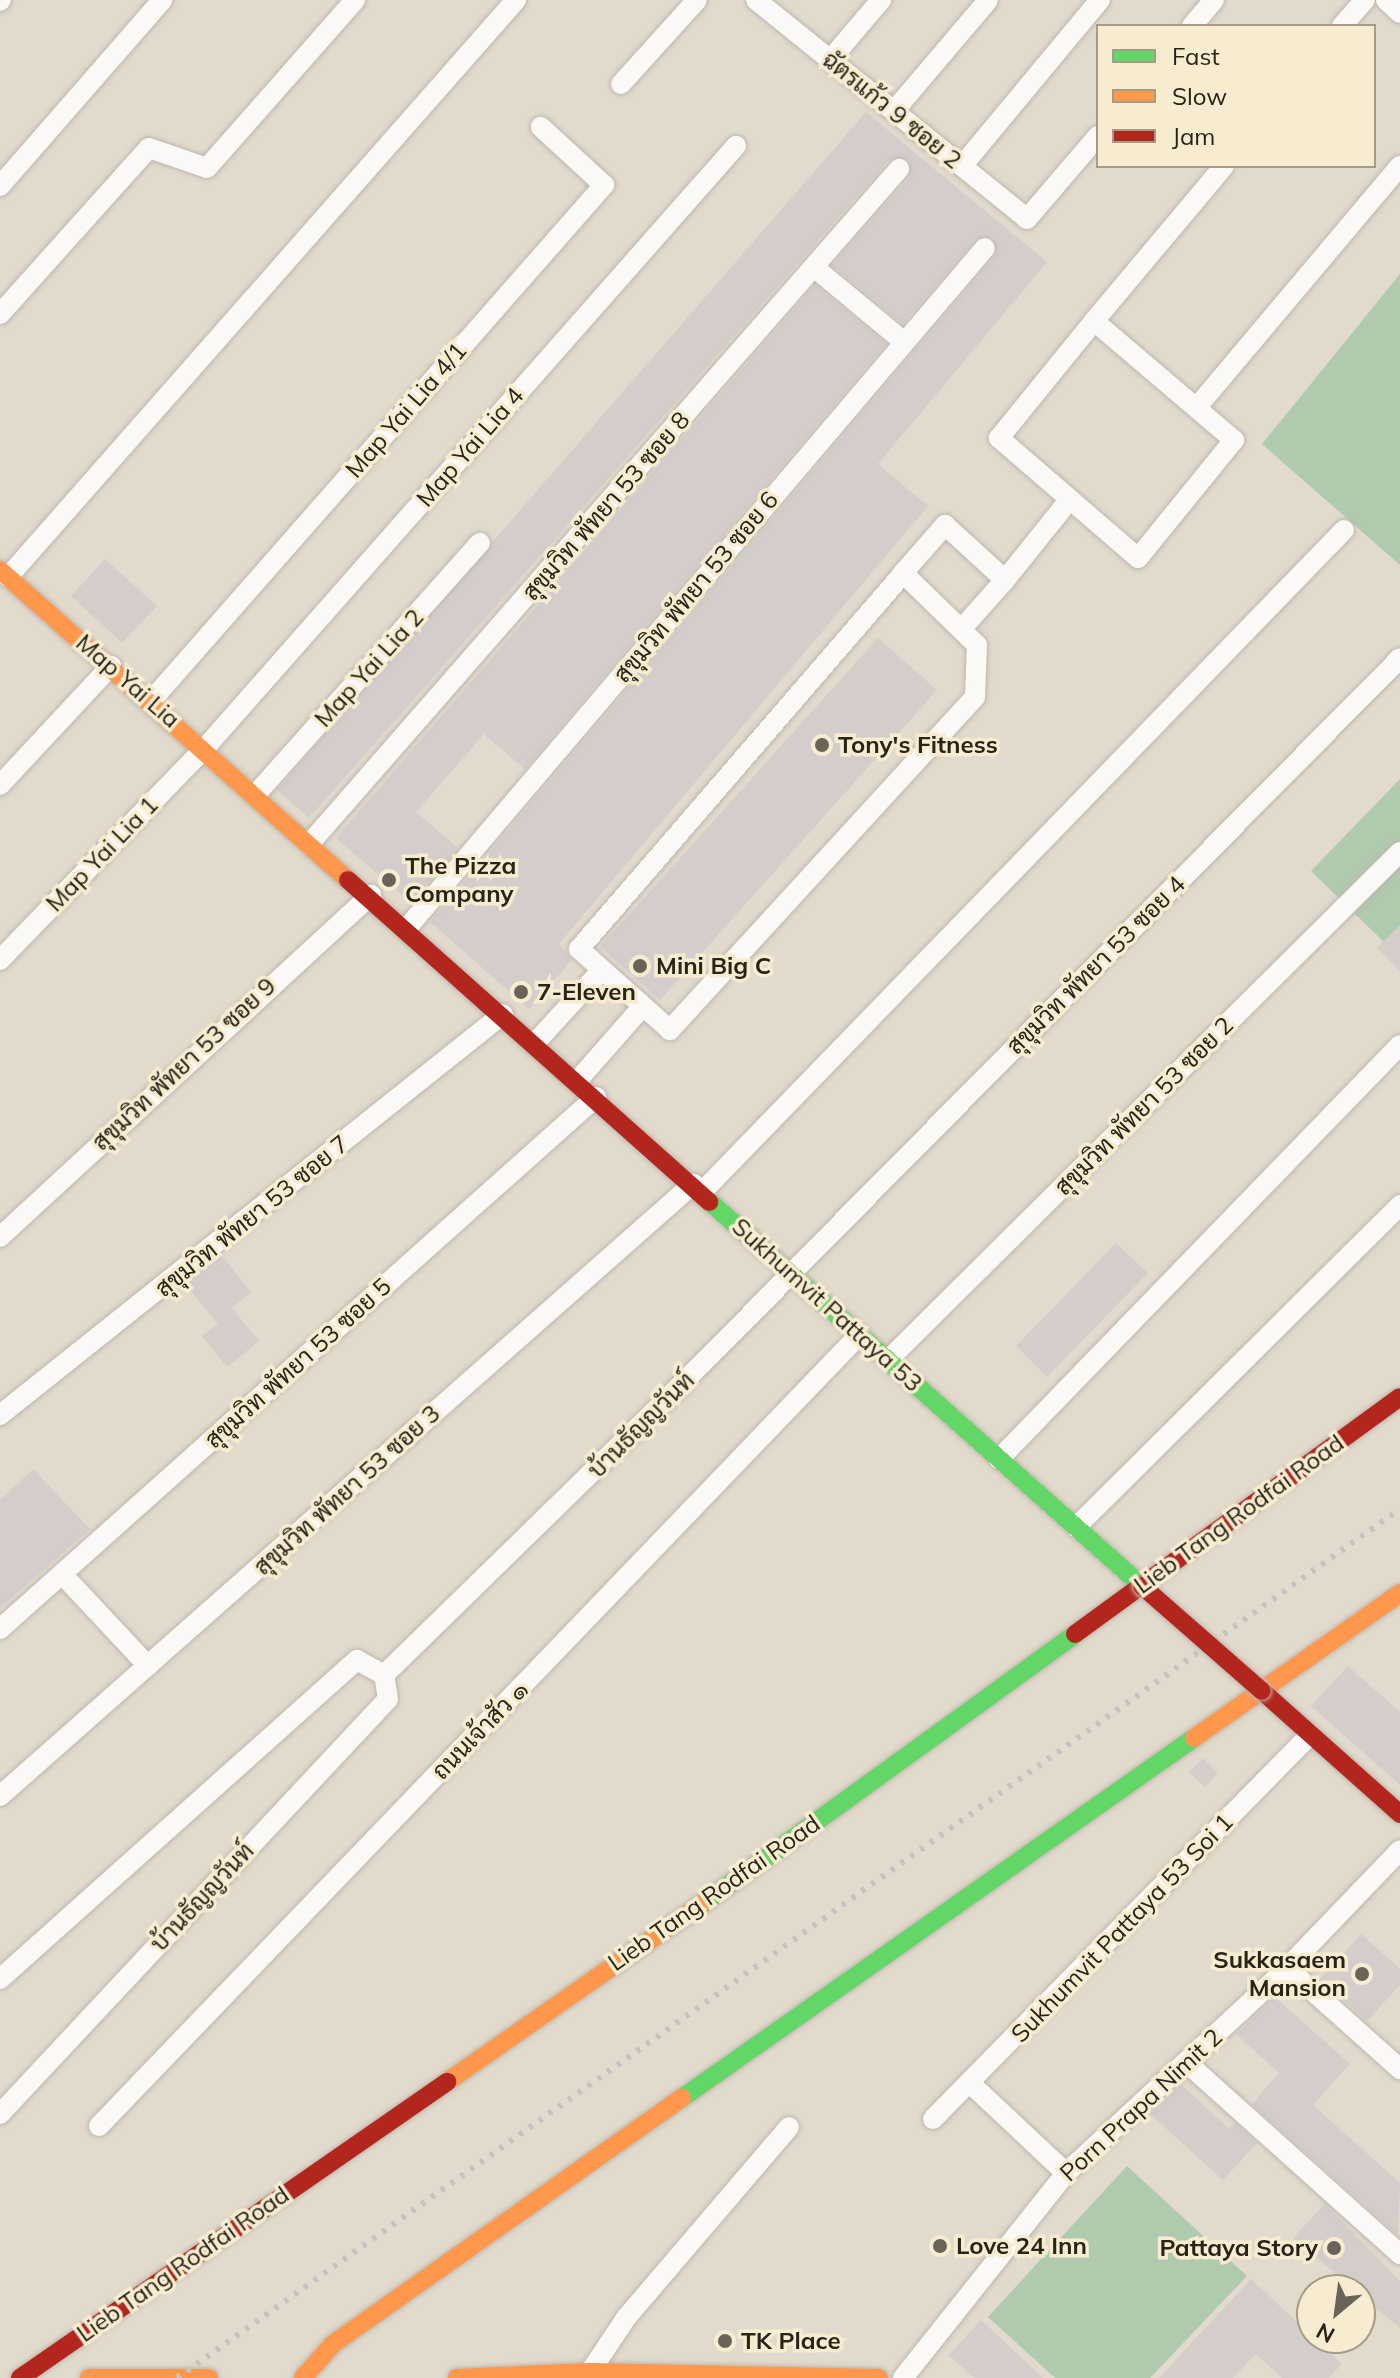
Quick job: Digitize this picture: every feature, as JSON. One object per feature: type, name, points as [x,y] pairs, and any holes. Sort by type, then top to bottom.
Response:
[{"type":"street","points":[[0,186],[162,0]]},
{"type":"street","points":[[0,314],[149,148],[207,168],[355,0]]},
{"type":"street","points":[[4,573],[516,0]]},
{"type":"street","points":[[621,84],[697,0]]},
{"type":"street","name":"ฉัตรแก้ว 9 ซอย 2","points":[[756,0],[1027,219],[1096,138]]},
{"type":"street","points":[[830,60],[881,0]]},
{"type":"street","points":[[894,111],[988,0]]},
{"type":"street","points":[[962,166],[1100,0]]},
{"type":"street","points":[[1194,24],[1214,0]]},
{"type":"street","points":[[1344,24],[1365,0]]},
{"type":"street","points":[[1386,0],[1400,13]]},
{"type":"street","name":"Map Yai Lia 4/1","points":[[151,701],[604,185],[541,127]]},
{"type":"street","name":"Map Yai Lia 4","points":[[205,748],[736,146]]},
{"type":"street","points":[[1197,407],[1400,166]]},
{"type":"street","points":[[1094,321],[1234,440],[1138,558],[999,438],[1094,321],[1222,168]]},
{"type":"street","name":"สุขุมวิท พัทยา 53 ซอย 8","points":[[311,842],[899,169]]},
{"type":"street","name":"สุขุมวิท พัทยา 53 ซอย 6","points":[[407,928],[985,248]]},
{"type":"street","points":[[815,268],[904,342]]},
{"type":"street","points":[[964,626],[1069,500]]},
{"type":"street","points":[[903,573],[964,626],[977,645],[979,671],[962,717],[670,1030],[579,949],[903,573],[945,525],[1005,580]]},
{"type":"street","name":"สุขุมวิท พัทยา 53 ซอย 3","points":[[0,1796],[698,1188],[1344,530]]},
{"type":"street","name":"Map Yai Lia 2","points":[[257,793],[480,543]]},
{"type":"street","name":"Map Yai Lia","points":[[4,573],[257,793]]},
{"type":"street","name":"สุขุมวิท พัทยา 53 ซอย 4","points":[[791,1272],[1400,658]]},
{"type":"street","points":[[0,785],[111,666]]},
{"type":"street","name":"Map Yai Lia 1","points":[[0,960],[205,748]]},
{"type":"street","name":"Sukhumvit Pattaya 53","points":[[257,793],[1400,1814]]},
{"type":"street","name":"สุขุมวิท พัทยา 53 ซอย 2","points":[[889,1359],[1400,852]]},
{"type":"street","name":"สุขุมวิท พัทยา 53 ซอย 9","points":[[0,1237],[371,895]]},
{"type":"street","points":[[535,1043],[602,970]]},
{"type":"street","points":[[578,1080],[643,1006]]},
{"type":"street","name":"สุขุมวิท พัทยา 53 ซอย 7","points":[[0,1415],[503,1014]]},
{"type":"street","points":[[999,1459],[1400,1045]]},
{"type":"street","name":"สุขุมวิท พัทยา 53 ซอย 5","points":[[0,1629],[596,1097]]},
{"type":"street","points":[[1076,1527],[1400,1205]]},
{"type":"street","name":"บ้านธัญญวันท์","points":[[0,2114],[388,1699],[384,1675],[791,1272]]},
{"type":"street","name":"ถนนเจ้าสัว ๑","points":[[99,2126],[860,1334]]},
{"type":"street","name":"Lieb Tang Rodfai Road","points":[[20,2378],[692,1912],[1400,1397]]},
{"type":"street","points":[[62,1574],[148,1666]]},
{"type":"street","points":[[303,2378],[333,2344],[1400,1593]]},
{"type":"street","points":[[0,1979],[357,1660],[384,1675]]},
{"type":"street","name":"Sukhumvit Pattaya 53 Soi 1","points":[[933,2119],[1310,1735]]},
{"type":"street","name":"Porn Prapa Nimit 2","points":[[903,2378],[1066,2173],[1287,1968],[1400,1850]]},
{"type":"street","points":[[1287,1968],[1400,2069]]},
{"type":"street","points":[[1186,2062],[1400,2254]]},
{"type":"street","points":[[970,2083],[1066,2173]]},
{"type":"street","points":[[579,2374],[789,2127]]},
{"type":"street","points":[[457,2378],[579,2374],[879,2378]]},
{"type":"street","points":[[89,2378],[209,2378]]},
{"type":"green space","points":[[1400,274],[1400,565],[1262,444]]},
{"type":"green space","points":[[1400,779],[1400,937],[1389,947],[1311,871]]},
{"type":"green space","points":[[1127,2166],[1247,2276],[1150,2378],[1055,2378],[988,2317]]},
{"type":"building","points":[[866,112],[1047,262],[878,464],[928,506],[559,944],[572,960],[529,1009],[430,922],[995,256],[993,238],[976,239],[903,324],[832,265],[909,178],[908,160],[889,160],[309,818],[277,790]]},
{"type":"building","points":[[815,285],[886,344],[525,769],[484,734],[416,812],[458,848],[411,903],[336,838]]},
{"type":"building","points":[[105,559],[157,606],[122,643],[71,596]]},
{"type":"building","points":[[878,638],[937,690],[660,1000],[600,947]]},
{"type":"building","points":[[1400,925],[1400,971],[1377,948]]},
{"type":"building","points":[[1116,1243],[1148,1273],[1047,1377],[1016,1346]]},
{"type":"building","points":[[221,1255],[251,1292],[232,1308],[259,1341],[227,1367],[202,1336],[218,1324],[185,1284]]},
{"type":"building","points":[[33,1469],[90,1529],[0,1608],[0,1500]]},
{"type":"building","points":[[1348,1666],[1400,1712],[1400,1785],[1311,1706]]},
{"type":"building","points":[[1203,1758],[1218,1773],[1205,1787],[1189,1772]]},
{"type":"building","name":"Sukkasaem Mansion","points":[[1361,1934],[1400,1969],[1400,1985],[1367,2021],[1320,1979]]},
{"type":"building","points":[[1275,1997],[1350,2064],[1313,2105],[1400,2183],[1398,2235],[1252,2104],[1279,2073],[1236,2034]]},
{"type":"building","points":[[1181,2084],[1229,2129],[1235,2123],[1257,2143],[1223,2180],[1150,2114]]},
{"type":"building","name":"Pattaya Story","points":[[1325,2204],[1400,2281],[1400,2328],[1376,2308],[1376,2274],[1336,2274],[1293,2238]]},
{"type":"building","points":[[1251,2279],[1296,2321],[1296,2354],[1331,2354],[1342,2364],[1329,2378],[1282,2378],[1256,2354],[1233,2378],[1159,2378]]},
{"type":"building","points":[[981,2320],[1043,2378],[974,2378],[949,2355]]},
{"type":"railway","points":[[177,2378],[1400,1509]]},
{"type":"traffic: fast","points":[[710,1202],[1142,1586]]},
{"type":"traffic: fast","points":[[701,1905],[1075,1634]]},
{"type":"traffic: fast","points":[[682,2098],[1194,1738]]},
{"type":"traffic: slow","points":[[0,570],[348,880]]},
{"type":"traffic: slow","points":[[1194,1738],[1400,1593]]},
{"type":"traffic: slow","points":[[447,2082],[701,1905]]},
{"type":"traffic: slow","points":[[303,2378],[333,2344],[682,2098]]},
{"type":"traffic: slow","points":[[457,2378],[590,2372],[879,2378]]},
{"type":"traffic: slow","points":[[89,2378],[209,2378]]},
{"type":"traffic: jam","points":[[348,880],[710,1202]]},
{"type":"traffic: jam","points":[[1075,1634],[1400,1397]]},
{"type":"traffic: jam","points":[[1142,1586],[1262,1691]]},
{"type":"traffic: jam","points":[[1262,1691],[1400,1814]]},
{"type":"traffic: jam","points":[[20,2378],[447,2082]]},
{"type":"place","name":"Tony's Fitness","points":[[822,745]]},
{"type":"place","name":"The Pizza Company","points":[[389,880]]},
{"type":"place","name":"Mini Big C","points":[[640,966]]},
{"type":"place","name":"7-Eleven","points":[[521,992]]},
{"type":"place","name":"Sukkasaem Mansion","points":[[1362,1974]]},
{"type":"place","name":"Love 24 Inn","points":[[940,2246]]},
{"type":"place","name":"Pattaya Story","points":[[1334,2248]]},
{"type":"place","name":"TK Place","points":[[725,2341]]}]
